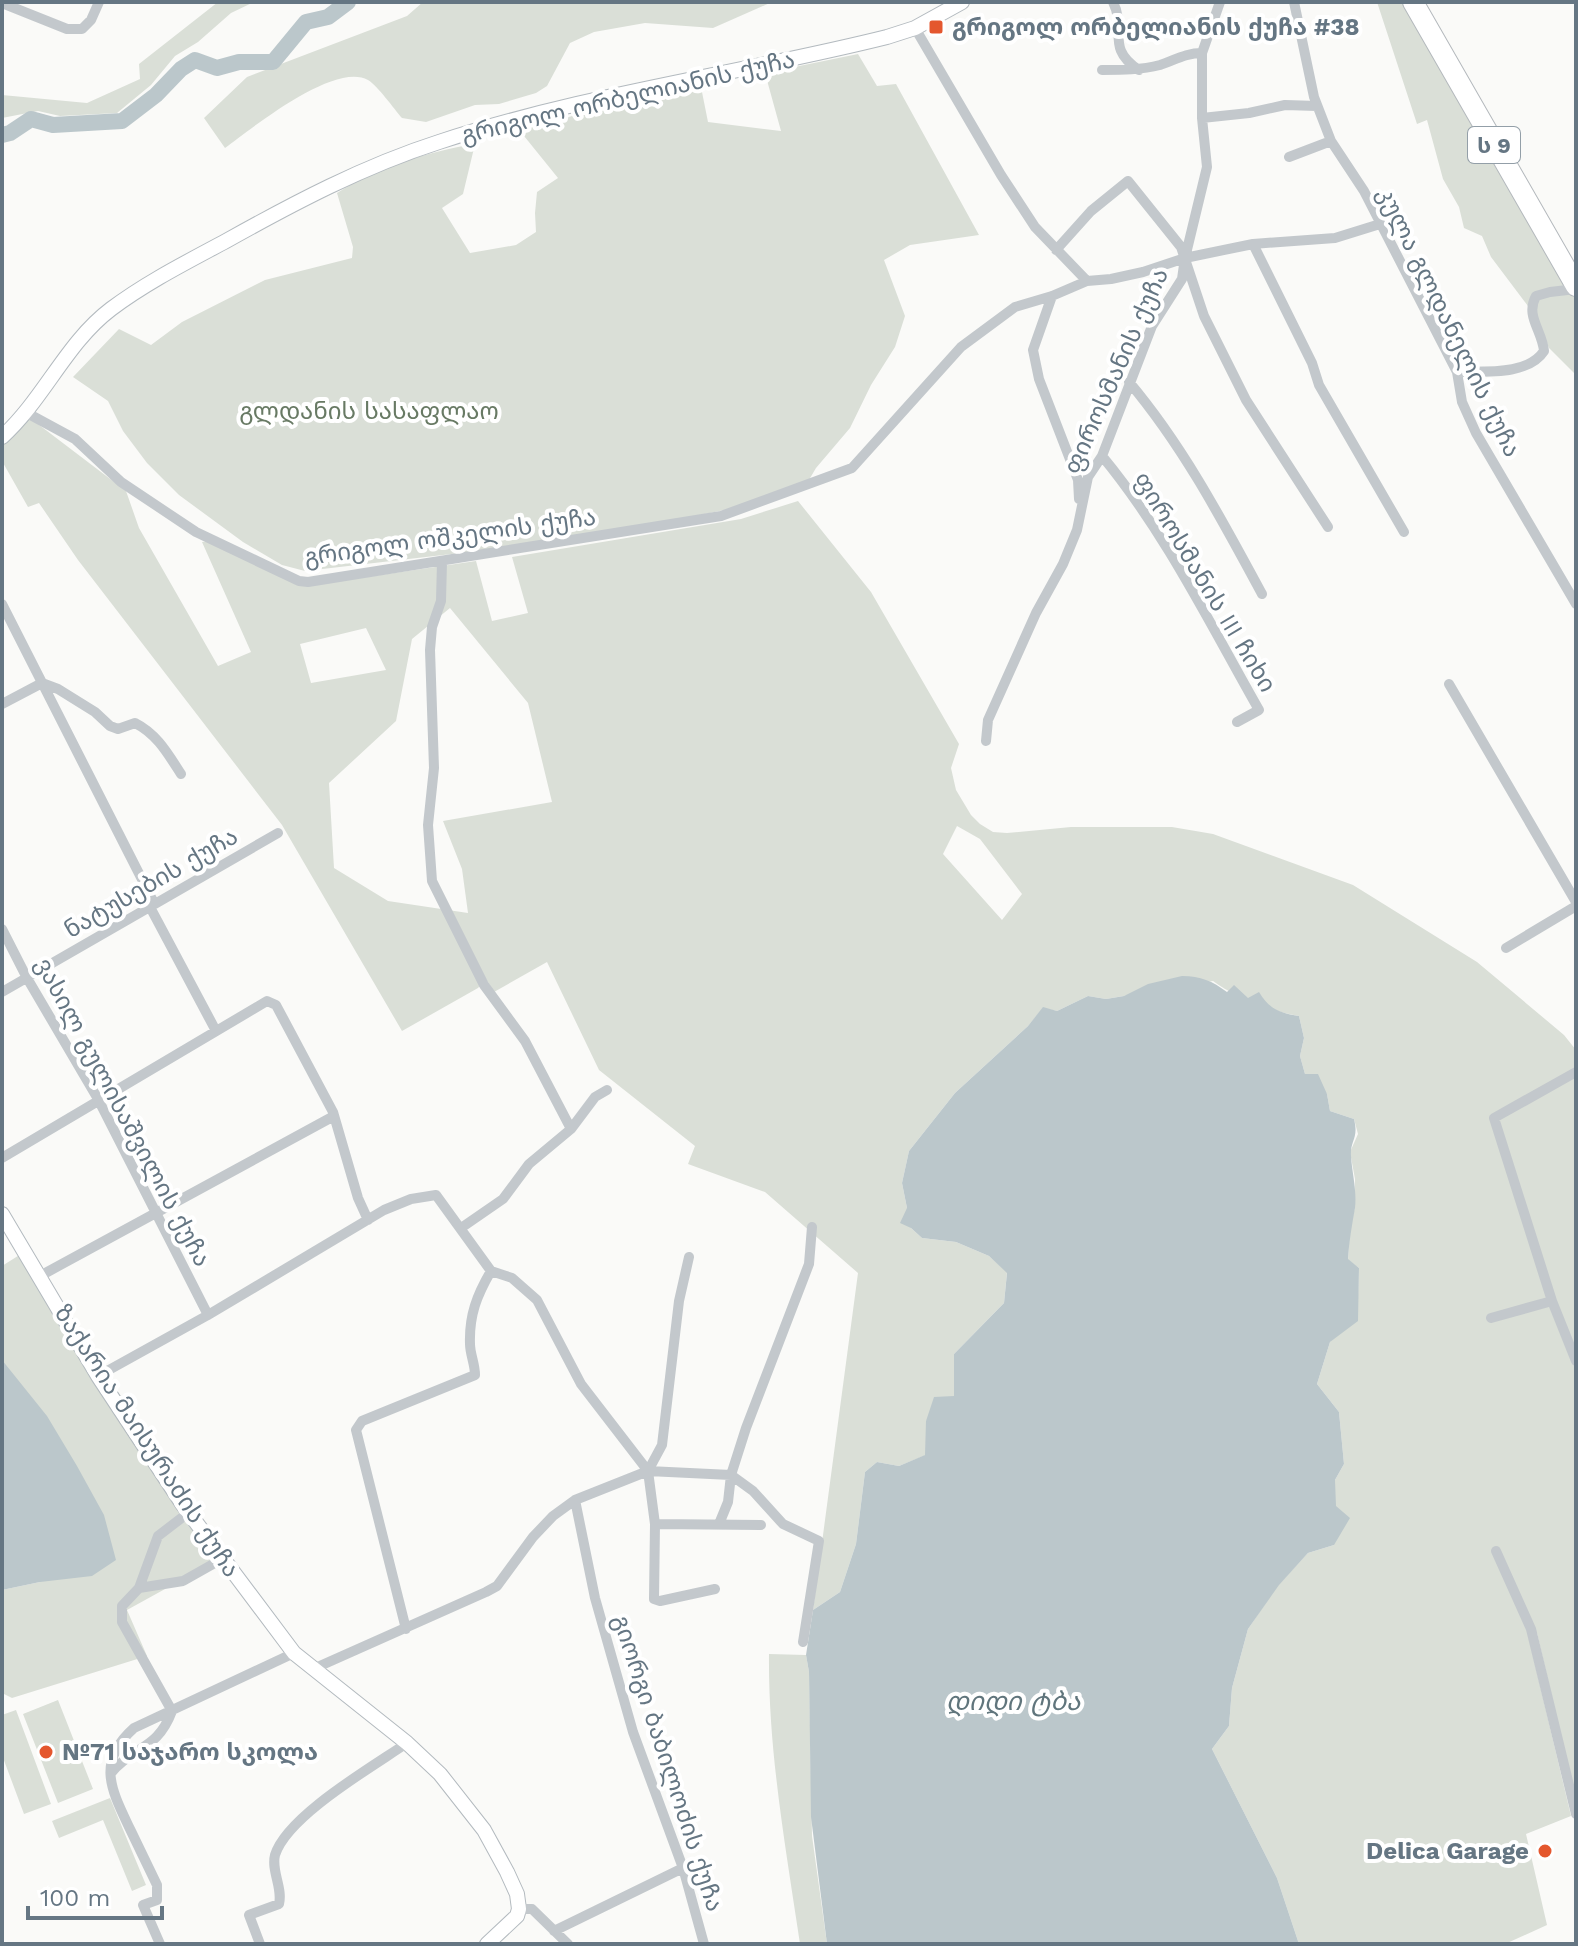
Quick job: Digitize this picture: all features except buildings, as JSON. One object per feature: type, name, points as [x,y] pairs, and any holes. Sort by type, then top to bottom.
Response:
[{"type":"highway","name":"ს 9","points":[[1413,2],[1576,288]]},
{"type":"main road","name":"გრიგოლ ორბელიანის ქუჩა","points":[[2,437],[27,413],[86,332],[109,310],[145,286],[295,202],[438,142],[520,118],[844,48],[915,28],[962,2]]},
{"type":"main road","name":"ზაქარია მაისურაძის ქუჩა","points":[[2,1214],[98,1376],[222,1559],[294,1653],[407,1743],[440,1774],[484,1830],[517,1894],[519,1909]]},
{"type":"main road","points":[[487,1944],[517,1916],[519,1909]]},
{"type":"street","points":[[2,3],[67,29],[82,29],[91,20],[99,2]]},
{"type":"street","points":[[1113,2],[1118,13],[1119,49],[1128,63],[1139,70]]},
{"type":"street","name":"ფიროსმანის ქუჩა","points":[[986,741],[988,720],[1077,530],[1088,477],[1102,456],[1152,326],[1182,279],[1207,167],[1202,118],[1202,53],[1220,2]]},
{"type":"street","name":"კულა გლდანელის ქუჩა","points":[[1294,2],[1317,106],[1331,141],[1364,191],[1457,372],[1462,402],[1476,433],[1576,604]]},
{"type":"street","points":[[915,28],[1035,227],[1087,281]]},
{"type":"street","points":[[1102,70],[1139,70],[1188,53],[1202,53]]},
{"type":"street","points":[[1202,118],[1285,105],[1317,106]]},
{"type":"street","points":[[1289,157],[1331,141]]},
{"type":"street","points":[[1056,250],[1091,211],[1128,181],[1181,247],[1204,316],[1246,400],[1328,527]]},
{"type":"street","name":"გრიგოლ ოშკელის ქუჩა","points":[[27,413],[75,439],[121,482],[196,532],[299,581],[442,562],[721,516],[824,481],[852,468],[961,347],[1015,307],[1087,281],[1133,274],[1185,258],[1253,244],[1335,238],[1380,224]]},
{"type":"street","points":[[1253,244],[1312,363],[1319,385],[1404,532]]},
{"type":"street","points":[[1457,372],[1502,371],[1540,357],[1544,344],[1532,319],[1531,306],[1536,296],[1576,288]]},
{"type":"street","points":[[1052,296],[1033,350],[1039,379],[1078,480],[1080,509]]},
{"type":"street","points":[[1129,382],[1159,417],[1213,504],[1262,594]]},
{"type":"street","name":"ფიროსმანის III ჩიხი","points":[[1102,456],[1129,489],[1157,532],[1259,710],[1237,722]]},
{"type":"street","points":[[442,562],[441,601],[432,627],[430,650],[434,768],[428,825],[432,881],[484,985],[525,1041],[571,1129]]},
{"type":"street","points":[[2,604],[216,1031]]},
{"type":"street","points":[[2,704],[42,683],[58,689],[95,712],[110,726],[118,729],[135,723],[145,728],[157,738],[181,774]]},
{"type":"street","points":[[1449,684],[1576,904],[1506,948]]},
{"type":"street","name":"ნატუსების ქუჩა","points":[[2,992],[278,833]]},
{"type":"street","name":"ვასილ გულისაშვილის ქუჩა","points":[[2,929],[98,1099],[208,1315]]},
{"type":"street","points":[[2,1158],[267,1001],[276,1005],[334,1116],[358,1198],[368,1220]]},
{"type":"street","points":[[1576,1072],[1494,1118],[1552,1301],[1576,1361]]},
{"type":"street","points":[[461,1228],[503,1199],[529,1164],[571,1129],[595,1097],[607,1090]]},
{"type":"street","points":[[40,1276],[334,1116]]},
{"type":"street","points":[[98,1376],[368,1220],[411,1199],[436,1195],[491,1271],[512,1278],[537,1300],[581,1384],[648,1471],[655,1524],[654,1599],[660,1601],[715,1589]]},
{"type":"street","points":[[719,1524],[728,1502],[731,1475],[746,1428],[809,1264],[812,1227]]},
{"type":"street","points":[[648,1471],[662,1445],[679,1301],[689,1257]]},
{"type":"street","points":[[406,1629],[356,1430],[362,1421],[475,1375],[469,1347],[470,1320],[476,1296],[491,1271]]},
{"type":"street","points":[[1491,1318],[1552,1301]]},
{"type":"street","points":[[313,1669],[497,1586],[539,1530],[575,1500],[648,1471],[731,1475],[753,1491],[783,1524],[819,1541],[803,1642]]},
{"type":"street","name":"გიორგი ბაბილოძის ქუჩა","points":[[575,1500],[595,1598],[633,1732],[683,1868],[704,1944]]},
{"type":"street","points":[[172,1711],[120,1617],[125,1602],[139,1588],[158,1536],[188,1513]]},
{"type":"street","points":[[655,1524],[761,1525]]},
{"type":"street","points":[[1496,1551],[1531,1629],[1576,1814]]},
{"type":"street","points":[[139,1588],[183,1581],[222,1559]]},
{"type":"street","points":[[160,1944],[143,1905],[157,1900],[157,1885],[111,1788],[111,1761],[121,1740],[134,1728],[294,1653]]},
{"type":"street","points":[[110,1774],[119,1763],[158,1738],[172,1711]]},
{"type":"street","points":[[260,1944],[249,1915],[279,1904],[281,1898],[274,1859],[280,1843],[316,1805],[407,1743]]},
{"type":"street","points":[[554,1931],[683,1868]]},
{"type":"street","points":[[519,1909],[532,1909],[568,1944]]},
{"type":"green space","points":[[218,2],[254,2],[231,13],[198,42],[175,56],[151,85],[117,113],[60,116],[38,111],[2,118],[2,95],[87,103],[140,79],[139,64]]},
{"type":"green space","points":[[423,2],[772,2],[713,28],[645,23],[594,32],[570,43],[547,86],[536,93],[499,104],[475,105],[426,122],[402,118],[372,83],[353,77],[336,80],[294,99],[225,148],[204,118],[247,77],[407,16]]},
{"type":"green space","points":[[1377,2],[1403,2],[1576,295],[1576,375],[1549,348],[1537,318],[1491,257],[1482,236],[1464,228],[1459,207],[1443,179],[1427,120],[1417,124]]},
{"type":"green space","name":"გლდანის სასაფლაო","points":[[858,54],[877,86],[896,84],[979,235],[910,245],[884,260],[905,316],[895,347],[871,385],[850,428],[816,468],[806,485],[729,509],[671,521],[469,552],[305,571],[282,565],[243,542],[179,495],[147,463],[123,431],[108,401],[73,377],[119,329],[151,345],[182,322],[265,280],[352,258],[353,247],[337,193],[386,168],[439,151],[475,144],[463,194],[442,208],[470,253],[516,245],[536,232],[537,192],[558,178],[520,131],[614,104],[701,87],[708,122],[781,131],[765,73]]},
{"type":"green space","points":[[30,418],[126,491],[139,528],[218,666],[251,652],[202,542],[209,541],[297,584],[326,583],[476,561],[492,621],[528,613],[512,557],[741,519],[798,501],[871,592],[959,744],[951,768],[956,790],[980,824],[993,832],[1007,833],[1071,827],[1172,827],[1213,834],[1353,885],[1477,962],[1564,1035],[1576,1050],[1576,1799],[1537,1633],[1528,1635],[1571,1816],[1526,1834],[1547,1925],[1505,1944],[1299,1944],[1277,1878],[1212,1749],[1229,1726],[1232,1688],[1248,1629],[1278,1585],[1308,1553],[1334,1545],[1335,1480],[1344,1464],[1339,1412],[1317,1384],[1330,1342],[1358,1296],[1359,1268],[1348,1260],[1355,1207],[1355,1179],[1350,1152],[1358,1134],[1354,1119],[1330,1111],[1327,1094],[1305,1074],[1300,1056],[1304,1038],[1299,1016],[1254,1003],[1213,981],[1106,999],[1088,996],[1057,1011],[1043,1008],[1028,1026],[955,1093],[909,1151],[902,1183],[911,1228],[922,1238],[956,1242],[989,1256],[1007,1272],[1004,1303],[954,1354],[954,1397],[926,1421],[926,1455],[899,1466],[877,1462],[865,1472],[856,1544],[840,1592],[813,1610],[858,1273],[765,1192],[688,1164],[695,1146],[599,1070],[547,962],[494,992],[486,979],[478,988],[402,1031],[282,825],[78,560],[39,503],[28,507],[2,461],[2,445]],"holes":[[[450,608],[528,703],[552,802],[443,821],[462,869],[468,913],[388,901],[334,868],[329,783],[396,721],[412,639]],[[366,628],[386,670],[311,683],[300,644]],[[957,826],[980,839],[1022,894],[1002,920],[943,854]]]},
{"type":"green space","points":[[21,1254],[149,1464],[214,1562],[127,1610],[147,1656],[12,1698],[2,1693],[2,1590],[40,1582],[2,1361],[2,1266]]},
{"type":"green space","points":[[769,1654],[806,1655],[809,1672],[812,1836],[827,1944],[800,1944],[771,1727]]},
{"type":"green space","points":[[58,1700],[93,1789],[58,1803],[23,1714]]},
{"type":"green space","points":[[16,1710],[51,1804],[24,1814],[2,1755],[2,1715]]},
{"type":"green space","points":[[110,1798],[146,1885],[132,1891],[103,1820],[59,1838],[52,1821]]},
{"type":"water","name":"დიდი ტბა","points":[[1182,976],[1206,980],[1227,992],[1234,985],[1248,998],[1259,992],[1276,1009],[1299,1016],[1304,1038],[1300,1056],[1305,1074],[1318,1074],[1330,1111],[1354,1119],[1355,1126],[1351,1156],[1355,1201],[1348,1259],[1359,1268],[1358,1321],[1330,1342],[1317,1384],[1339,1412],[1344,1464],[1335,1480],[1336,1506],[1350,1518],[1334,1545],[1308,1553],[1279,1585],[1248,1629],[1232,1688],[1229,1726],[1212,1749],[1277,1878],[1299,1944],[827,1944],[811,1817],[809,1672],[806,1655],[813,1610],[840,1592],[856,1544],[865,1472],[877,1462],[899,1466],[925,1455],[926,1421],[934,1397],[954,1396],[954,1354],[1004,1303],[1007,1273],[989,1256],[956,1242],[922,1238],[900,1223],[907,1208],[902,1183],[909,1151],[955,1093],[1028,1026],[1043,1007],[1057,1011],[1088,996],[1106,999],[1124,996],[1148,984]]},
{"type":"water","points":[[2,1360],[47,1416],[104,1515],[116,1560],[92,1576],[2,1590]]},
{"type":"waterway","points":[[2,135],[31,119],[53,125],[122,121],[195,60],[217,68],[239,62],[273,62],[306,22],[328,17],[348,2]]},
{"type":"place","name":"გრიგოლ ორბელიანის ქუჩა #38","points":[[936,27]]},
{"type":"place","name":"№71 საჯარო სკოლა","points":[[46,1752]]},
{"type":"place","name":"Delica Garage","points":[[1545,1851]]}]
